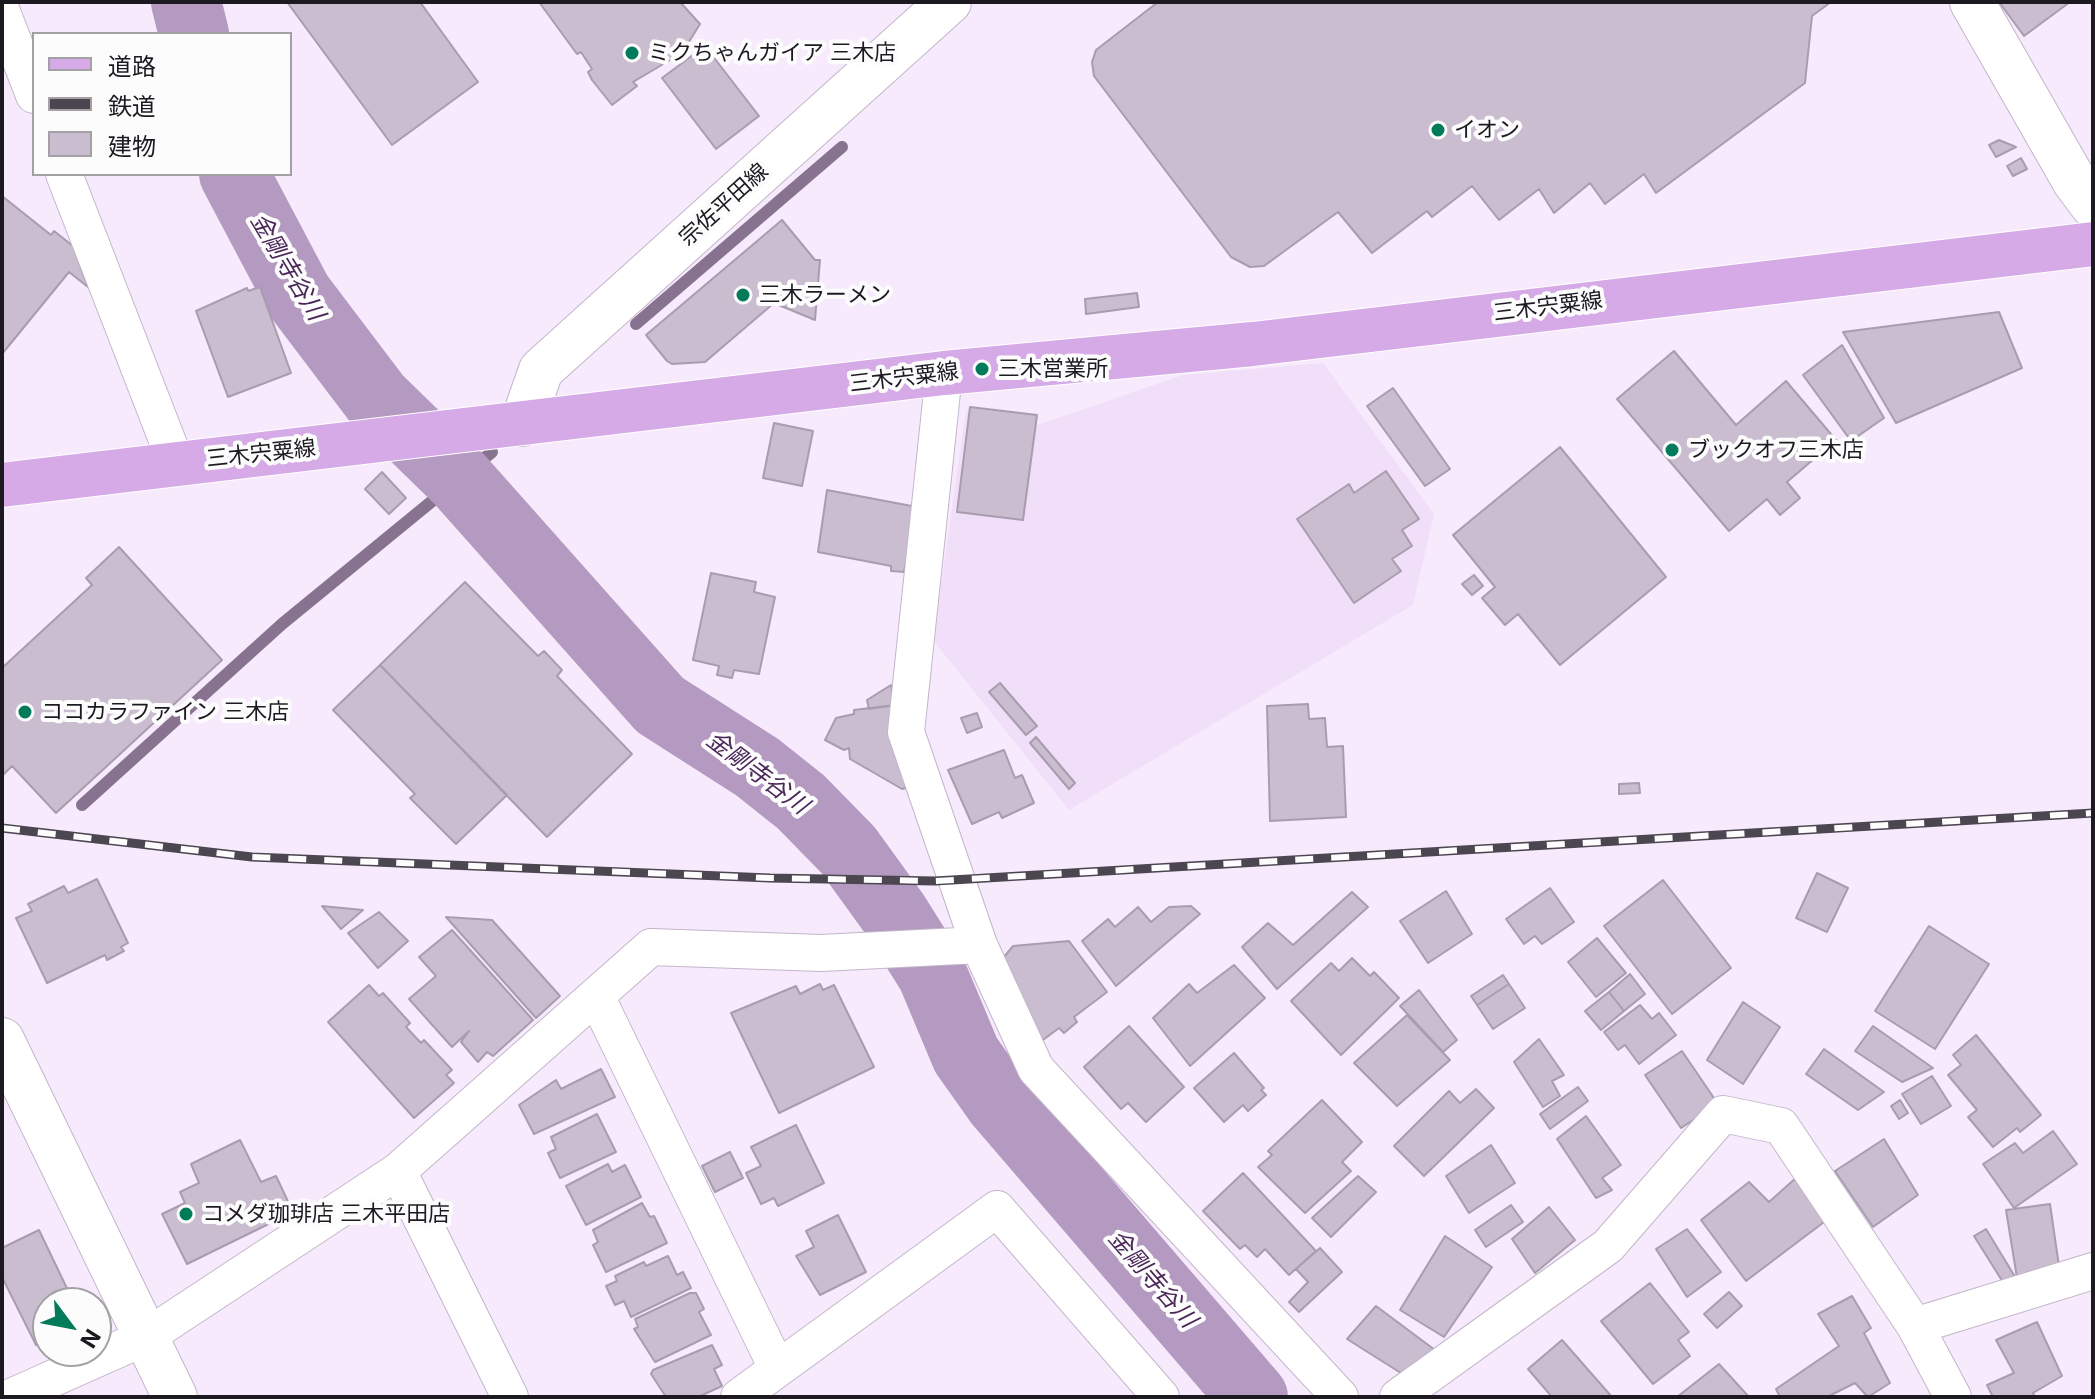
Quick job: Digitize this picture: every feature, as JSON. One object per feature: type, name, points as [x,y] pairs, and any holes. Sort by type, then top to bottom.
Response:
[{"type":"main road","name":"三木宍粟線","points":[[2,485],[944,373],[1253,344],[2093,244]]},
{"type":"street","name":"宗佐平田線","points":[[511,425],[541,370],[949,2]]},
{"type":"street","points":[[1972,2],[2075,182],[2093,206]]},
{"type":"street","points":[[2,12],[32,90]]},
{"type":"street","points":[[65,176],[176,463]]},
{"type":"street","points":[[944,373],[906,732],[979,945],[1036,1069],[1340,1397]]},
{"type":"street","points":[[11,1397],[146,1337],[398,1171],[651,947],[821,953],[979,945]]},
{"type":"street","points":[[596,996],[777,1368]]},
{"type":"street","points":[[2,1040],[175,1397]]},
{"type":"street","points":[[1398,1397],[1608,1246],[1723,1114],[1781,1126],[1915,1326],[1953,1397]]},
{"type":"street","points":[[398,1171],[510,1397]]},
{"type":"street","points":[[739,1397],[997,1209],[1147,1392]]},
{"type":"street","points":[[1915,1326],[2093,1271]]},
{"type":"shaded area","points":[[1323,363],[1434,514],[1413,605],[1069,810],[933,640],[966,410],[1014,417],[1020,431],[1183,375]]},
{"type":"building","points":[[287,2],[420,2],[478,82],[392,145]]},
{"type":"building","name":"ミクちゃんガイア 三木店","points":[[539,2],[680,2],[700,24],[682,53],[633,82],[637,86],[612,105],[592,80],[588,72],[592,69],[581,52],[577,54]]},
{"type":"building","name":"イオン","points":[[1158,2],[1831,2],[1812,16],[1805,83],[1656,193],[1644,174],[1605,204],[1590,183],[1554,213],[1539,189],[1499,220],[1472,186],[1432,217],[1427,211],[1372,253],[1338,212],[1264,266],[1250,267],[1231,257],[1094,76],[1092,62],[1096,50]]},
{"type":"building","points":[[1999,2],[2070,2],[2024,36]]},
{"type":"building","points":[[705,46],[759,116],[716,149],[662,78]]},
{"type":"building","points":[[1999,140],[2016,147],[1996,157],[1989,145]]},
{"type":"building","points":[[2021,158],[2027,169],[2013,176],[2007,166]]},
{"type":"building","points":[[2,196],[51,235],[54,231],[73,246],[88,287],[69,272],[2,354]]},
{"type":"building","points":[[782,220],[815,260],[820,260],[815,320],[774,303],[705,362],[672,364],[667,361],[646,335]]},
{"type":"building","points":[[260,287],[291,373],[228,397],[196,311],[247,288],[248,291]]},
{"type":"building","points":[[1137,293],[1139,307],[1086,314],[1085,299]]},
{"type":"building","points":[[1999,312],[2022,368],[1896,423],[1843,332]]},
{"type":"building","points":[[1842,345],[1884,418],[1851,441],[1803,375]]},
{"type":"building","points":[[1674,351],[1736,425],[1786,381],[1836,440],[1787,482],[1800,498],[1780,515],[1767,499],[1729,531],[1617,399]]},
{"type":"building","points":[[1393,388],[1450,469],[1425,486],[1367,406]]},
{"type":"building","points":[[970,407],[1037,415],[1023,520],[957,512]]},
{"type":"building","points":[[774,423],[813,431],[802,486],[763,478]]},
{"type":"building","points":[[1560,447],[1666,577],[1560,665],[1518,614],[1505,625],[1482,598],[1495,587],[1453,535]]},
{"type":"building","points":[[1386,471],[1419,519],[1402,530],[1412,546],[1392,559],[1401,571],[1354,603],[1297,519],[1349,484],[1354,493]]},
{"type":"building","points":[[382,472],[406,498],[389,514],[365,489]]},
{"type":"building","points":[[827,490],[917,507],[904,572],[891,571],[891,566],[818,552]]},
{"type":"building","points":[[119,547],[222,660],[56,813],[12,766],[2,776],[2,668],[92,585],[86,578]]},
{"type":"building","points":[[711,573],[756,582],[754,592],[775,597],[759,674],[734,670],[732,678],[717,675],[719,666],[693,660]]},
{"type":"building","points":[[1474,575],[1483,586],[1472,595],[1462,584]]},
{"type":"building","points":[[465,582],[538,656],[544,651],[562,670],[557,676],[632,754],[547,837],[380,665]]},
{"type":"building","points":[[380,665],[507,795],[456,844],[410,798],[415,794],[333,710]]},
{"type":"building","points":[[1000,683],[1037,726],[1026,735],[989,692]]},
{"type":"building","points":[[891,685],[895,705],[869,709],[867,700]]},
{"type":"building","points":[[1308,704],[1309,719],[1325,718],[1327,747],[1343,746],[1346,817],[1270,821],[1267,706]]},
{"type":"building","points":[[895,705],[910,787],[902,789],[850,759],[849,748],[844,750],[825,740],[836,718],[854,714],[854,710]]},
{"type":"building","points":[[977,713],[982,727],[967,733],[961,718]]},
{"type":"building","points":[[1036,737],[1075,783],[1069,789],[1030,743]]},
{"type":"building","points":[[1004,750],[1015,778],[1022,775],[1034,803],[1002,818],[999,812],[972,824],[948,770]]},
{"type":"building","points":[[1639,783],[1640,793],[1619,794],[1619,784]]},
{"type":"building","points":[[1817,873],[1848,888],[1827,932],[1796,918]]},
{"type":"building","points":[[97,879],[128,943],[121,947],[124,951],[107,960],[105,955],[47,983],[16,918],[32,911],[28,904],[64,886],[68,893]]},
{"type":"building","points":[[1663,880],[1731,968],[1672,1014],[1604,926]]},
{"type":"building","points":[[1550,888],[1574,922],[1542,944],[1535,936],[1524,944],[1506,919]]},
{"type":"building","points":[[1446,891],[1472,934],[1428,963],[1400,921]]},
{"type":"building","points":[[1352,892],[1368,907],[1277,989],[1242,947],[1268,923],[1293,945]]},
{"type":"building","points":[[322,906],[363,910],[341,929]]},
{"type":"building","points":[[1191,906],[1200,914],[1116,986],[1082,941],[1108,919],[1115,927],[1138,907],[1151,922],[1169,907]]},
{"type":"building","points":[[379,912],[408,941],[378,968],[348,933]]},
{"type":"building","points":[[446,917],[492,920],[560,996],[536,1018]]},
{"type":"building","points":[[1929,926],[1989,964],[1935,1049],[1875,1011]]},
{"type":"building","points":[[452,930],[533,1020],[493,1056],[487,1052],[478,1062],[461,1042],[469,1031],[452,1047],[409,999],[436,976],[419,957]]},
{"type":"building","points":[[1597,938],[1626,973],[1596,997],[1568,962]]},
{"type":"building","points":[[1069,941],[1107,992],[1074,1017],[1077,1022],[1064,1033],[1059,1028],[1043,1040],[1028,1018],[1004,957],[1013,946]]},
{"type":"building","points":[[1352,958],[1370,976],[1374,972],[1399,998],[1341,1055],[1291,1001],[1331,963],[1339,971]]},
{"type":"building","points":[[1234,965],[1265,998],[1190,1066],[1153,1018],[1189,984],[1197,993]]},
{"type":"building","points":[[1630,974],[1645,994],[1624,1011],[1609,992]]},
{"type":"building","points":[[1503,975],[1509,984],[1477,1005],[1471,996]]},
{"type":"building","points":[[820,984],[823,990],[834,985],[874,1067],[779,1113],[731,1013],[796,986],[800,994]]},
{"type":"building","points":[[1509,984],[1525,1008],[1493,1029],[1477,1005]]},
{"type":"building","points":[[369,985],[379,996],[383,993],[410,1023],[406,1027],[421,1043],[424,1040],[452,1070],[446,1075],[454,1083],[414,1118],[328,1022]]},
{"type":"building","points":[[1419,990],[1457,1040],[1443,1052],[1400,1006]]},
{"type":"building","points":[[1609,992],[1624,1011],[1601,1030],[1585,1011]]},
{"type":"building","points":[[1743,1002],[1780,1027],[1743,1084],[1707,1060]]},
{"type":"building","points":[[1640,1005],[1652,1019],[1659,1013],[1676,1035],[1639,1064],[1625,1045],[1618,1050],[1604,1032]]},
{"type":"building","points":[[1407,1015],[1450,1060],[1397,1106],[1354,1063]]},
{"type":"building","points":[[1129,1026],[1184,1087],[1146,1122],[1128,1103],[1121,1109],[1084,1067]]},
{"type":"building","points":[[1873,1026],[1933,1068],[1902,1082],[1855,1051]]},
{"type":"building","points":[[1976,1035],[2041,1115],[2020,1132],[2017,1128],[1993,1147],[1968,1117],[1977,1110],[1948,1075],[1961,1065],[1953,1055]]},
{"type":"building","points":[[1539,1039],[1564,1075],[1552,1081],[1560,1096],[1543,1107],[1514,1062]]},
{"type":"building","points":[[1824,1049],[1884,1092],[1858,1110],[1806,1074]]},
{"type":"building","points":[[1682,1051],[1718,1104],[1681,1128],[1645,1075]]},
{"type":"building","points":[[1234,1053],[1264,1088],[1261,1090],[1266,1095],[1248,1111],[1243,1105],[1224,1122],[1194,1088]]},
{"type":"building","points":[[601,1069],[615,1097],[534,1134],[519,1105],[556,1080],[561,1089]]},
{"type":"building","points":[[1932,1076],[1951,1106],[1921,1124],[1902,1094]]},
{"type":"building","points":[[1578,1087],[1588,1101],[1550,1129],[1540,1114]]},
{"type":"building","points":[[1476,1089],[1494,1108],[1424,1176],[1394,1146],[1449,1091],[1460,1103]]},
{"type":"building","points":[[1322,1100],[1362,1142],[1342,1162],[1351,1171],[1305,1213],[1258,1167],[1272,1155],[1268,1151]]},
{"type":"building","points":[[1900,1100],[1908,1113],[1899,1119],[1891,1106]]},
{"type":"building","points":[[597,1114],[616,1152],[560,1178],[548,1153],[556,1149],[551,1137]]},
{"type":"building","points":[[1586,1116],[1621,1165],[1602,1178],[1612,1190],[1596,1198],[1557,1139]]},
{"type":"building","points":[[796,1125],[824,1183],[778,1206],[774,1198],[761,1204],[746,1173],[761,1166],[751,1147]]},
{"type":"building","points":[[2053,1131],[2077,1164],[2014,1208],[1983,1164],[2015,1143],[2023,1153]]},
{"type":"building","points":[[1884,1139],[1918,1195],[1873,1227],[1835,1171]]},
{"type":"building","points":[[240,1140],[261,1182],[276,1176],[293,1212],[187,1264],[162,1214],[185,1203],[180,1192],[199,1183],[191,1164]]},
{"type":"building","points":[[1491,1145],[1515,1183],[1469,1213],[1446,1176]]},
{"type":"building","points":[[730,1152],[743,1178],[715,1192],[702,1166]]},
{"type":"building","points":[[608,1164],[612,1172],[625,1165],[641,1197],[586,1225],[566,1186]]},
{"type":"building","points":[[1243,1173],[1316,1251],[1289,1275],[1265,1249],[1257,1257],[1245,1245],[1240,1249],[1203,1211]]},
{"type":"building","points":[[1358,1176],[1376,1192],[1331,1237],[1312,1218]]},
{"type":"building","points":[[1797,1177],[1832,1216],[1746,1281],[1701,1220],[1749,1182],[1769,1202]]},
{"type":"building","points":[[642,1203],[650,1217],[654,1216],[667,1243],[606,1272],[593,1245],[598,1242],[593,1230]]},
{"type":"building","points":[[2050,1204],[2060,1273],[2017,1278],[2006,1210]]},
{"type":"building","points":[[1511,1205],[1523,1222],[1486,1247],[1475,1230]]},
{"type":"building","points":[[1549,1207],[1575,1240],[1535,1273],[1512,1239]]},
{"type":"building","points":[[838,1215],[866,1272],[820,1295],[796,1256],[814,1247],[806,1231]]},
{"type":"building","points":[[1687,1229],[1721,1272],[1687,1297],[1656,1249]]},
{"type":"building","points":[[1986,1229],[2017,1280],[2006,1287],[1974,1236]]},
{"type":"building","points":[[39,1230],[66,1287],[32,1287],[32,1337],[2,1277],[2,1248]]},
{"type":"building","points":[[1445,1236],[1492,1267],[1444,1337],[1400,1310]]},
{"type":"building","points":[[1320,1248],[1342,1272],[1299,1312],[1289,1302],[1308,1282],[1296,1269]]},
{"type":"building","points":[[668,1256],[677,1275],[683,1272],[691,1288],[631,1317],[624,1301],[615,1305],[606,1286],[617,1281],[615,1276],[644,1262],[646,1266]]},
{"type":"building","points":[[1650,1283],[1689,1332],[1678,1340],[1690,1356],[1653,1384],[1601,1321]]},
{"type":"building","points":[[1729,1292],[1742,1306],[1717,1328],[1704,1314]]},
{"type":"building","points":[[696,1293],[704,1309],[699,1312],[711,1335],[655,1362],[634,1329],[638,1327],[635,1319]]},
{"type":"building","points":[[1852,1296],[1871,1328],[1864,1333],[1890,1383],[1868,1397],[1855,1383],[1827,1397],[1780,1397],[1776,1389],[1839,1346],[1818,1314]]},
{"type":"building","points":[[1376,1306],[1439,1353],[1404,1375],[1347,1339]]},
{"type":"building","points":[[2037,1322],[2062,1376],[2033,1393],[2035,1397],[1993,1397],[1987,1385],[2014,1373],[1996,1340]]},
{"type":"building","points":[[1562,1340],[1612,1397],[1552,1397],[1528,1369]]},
{"type":"building","points":[[712,1345],[722,1365],[714,1369],[722,1386],[698,1397],[666,1397],[651,1374],[653,1370]]},
{"type":"building","points":[[1719,1364],[1749,1397],[1677,1397]]},
{"type":"waterway","name":"金剛寺谷川","points":[[186,2],[194,32]]},
{"type":"waterway","points":[[636,324],[842,147]]},
{"type":"waterway","name":"金剛寺谷川","points":[[235,176],[298,295],[376,398],[460,480],[660,705],[757,767],[801,802],[848,850],[895,915],[932,974],[966,1055],[1000,1103],[1253,1397]]},
{"type":"waterway","points":[[82,805],[282,624],[492,452]]},
{"type":"railway","points":[[2,828],[252,857],[770,878],[935,881],[2093,813]]},
{"type":"place","name":"ミクちゃんガイア 三木店","points":[[632,53]]},
{"type":"place","name":"イオン","points":[[1438,130]]},
{"type":"place","name":"三木ラーメン","points":[[743,295]]},
{"type":"place","name":"三木営業所","points":[[982,369]]},
{"type":"place","name":"ブックオフ三木店","points":[[1672,450]]},
{"type":"place","name":"ココカラファイン 三木店","points":[[25,712]]},
{"type":"place","name":"コメダ珈琲店 三木平田店","points":[[186,1214]]}]
